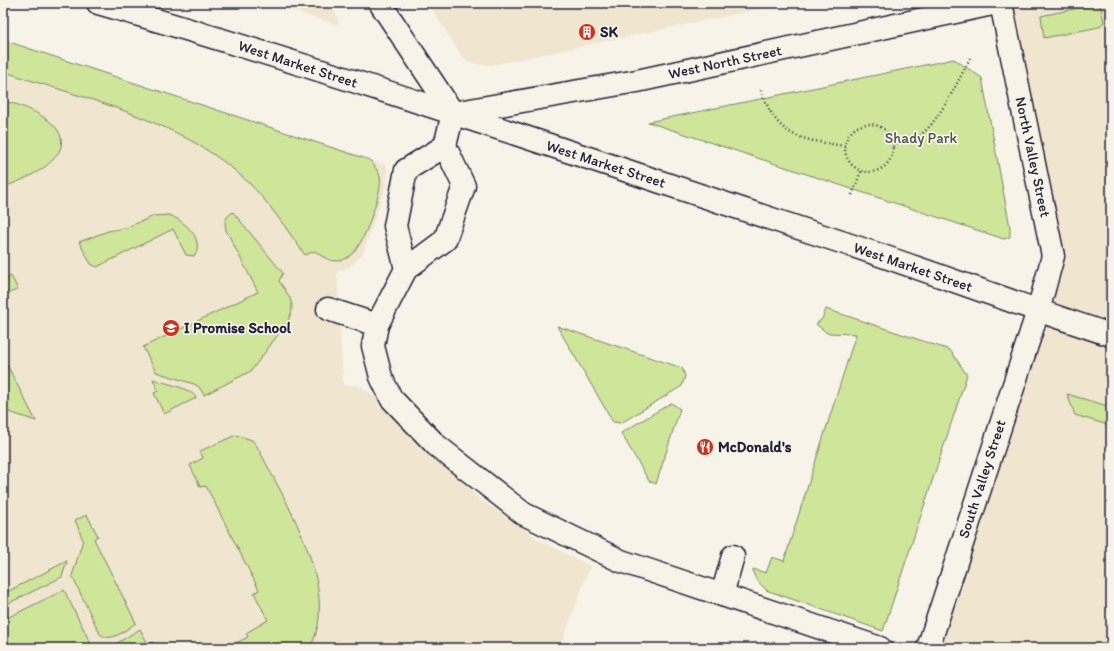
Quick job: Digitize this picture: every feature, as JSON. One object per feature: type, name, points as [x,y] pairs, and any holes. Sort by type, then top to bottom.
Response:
[{"type":"street","name":"West Market Street","points":[[98,3],[211,36],[453,114],[818,234],[1111,335]]},
{"type":"street","points":[[380,3],[453,114],[444,146],[406,170],[395,226],[406,269]]},
{"type":"street","name":"West North Street","points":[[453,114],[637,81],[997,3]]},
{"type":"street","name":"North Valley Street","points":[[1001,3],[1053,256],[1038,311]]},
{"type":"street","points":[[444,146],[464,186],[445,240],[406,269],[377,325],[373,346],[381,377],[391,398],[436,445],[524,514],[621,561],[880,648]]},
{"type":"street","points":[[328,309],[377,325]]},
{"type":"street","name":"South Valley Street","points":[[928,648],[1038,311]]},
{"type":"street","points":[[722,595],[733,556]]},
{"type":"path","points":[[893,144],[917,137],[932,123],[960,79],[971,56]]},
{"type":"path","points":[[760,90],[774,119],[782,127],[795,135],[814,141],[845,146]]},
{"type":"path","points":[[868,124],[884,129],[891,138],[893,144],[892,158],[882,169],[875,172],[861,171],[850,164],[847,158],[845,146],[852,131],[857,127],[868,124]]},
{"type":"path","points":[[852,195],[861,171]]},
{"type":"shaded area","points":[[270,3],[329,3],[339,19],[337,25]]},
{"type":"shaded area","points":[[428,3],[788,3],[492,65],[481,65],[468,61],[461,55]]},
{"type":"shaded area","points":[[1001,3],[1111,3],[1111,648],[927,648],[1052,261]]},
{"type":"shaded area","name":"I Promise School","points":[[3,40],[387,166],[387,183],[362,255],[350,267],[337,271],[343,385],[360,386],[375,397],[422,446],[480,499],[541,541],[590,566],[560,648],[3,648]]},
{"type":"green space","points":[[1097,4],[1101,7],[1104,22],[1099,27],[1044,38],[1041,16]]},
{"type":"green space","points":[[3,40],[370,160],[380,176],[380,185],[369,223],[360,244],[346,259],[337,261],[327,259],[315,251],[305,255],[257,191],[223,161],[195,143],[134,114],[3,71]]},
{"type":"green space","name":"Shady Park","points":[[954,59],[982,78],[1010,227],[1010,237],[1004,239],[648,122]]},
{"type":"green space","points":[[3,101],[22,106],[40,115],[55,127],[61,138],[60,149],[54,159],[30,176],[3,187]]},
{"type":"green space","points":[[233,212],[283,273],[279,281],[291,301],[292,312],[286,324],[251,371],[204,395],[199,387],[194,384],[156,372],[143,347],[258,292],[226,230],[226,220]]},
{"type":"green space","points":[[169,215],[186,226],[195,237],[197,250],[194,256],[186,255],[173,229],[97,267],[91,264],[79,242],[108,231],[125,228],[154,216]]},
{"type":"green space","points":[[11,276],[18,289],[6,295],[8,299],[3,302],[3,281]]},
{"type":"green space","points":[[826,309],[950,350],[967,375],[883,631],[766,590],[757,581],[753,572],[753,569],[766,573],[772,557],[784,561],[856,334],[827,333],[816,324],[822,319]]},
{"type":"green space","points":[[557,326],[682,368],[685,376],[682,386],[621,423],[613,422]]},
{"type":"green space","points":[[4,359],[36,421],[3,410]]},
{"type":"green space","points":[[153,379],[189,391],[196,398],[164,414],[154,393],[158,391]]},
{"type":"green space","points":[[1067,394],[1111,407],[1111,426],[1075,415]]},
{"type":"green space","points":[[671,403],[680,409],[656,484],[649,481],[621,433]]},
{"type":"green space","points":[[236,435],[252,440],[257,446],[294,518],[306,545],[314,572],[319,599],[318,624],[310,648],[226,648],[248,637],[246,633],[268,620],[254,593],[259,590],[206,486],[200,487],[190,465],[203,458],[200,451]]},
{"type":"green space","points":[[87,515],[98,536],[94,539],[136,623],[124,632],[114,636],[104,637],[100,634],[72,576],[83,540],[75,520]]},
{"type":"green space","points":[[67,561],[62,577],[3,606],[3,594]]},
{"type":"green space","points":[[64,590],[93,648],[3,648],[3,620]]},
{"type":"green space","points":[[140,629],[148,644],[153,642],[156,648],[109,648]]},
{"type":"place","name":"SK","points":[[587,32]]},
{"type":"place","name":"I Promise School","points":[[171,328]]},
{"type":"place","name":"McDonald's","points":[[705,447]]}]
